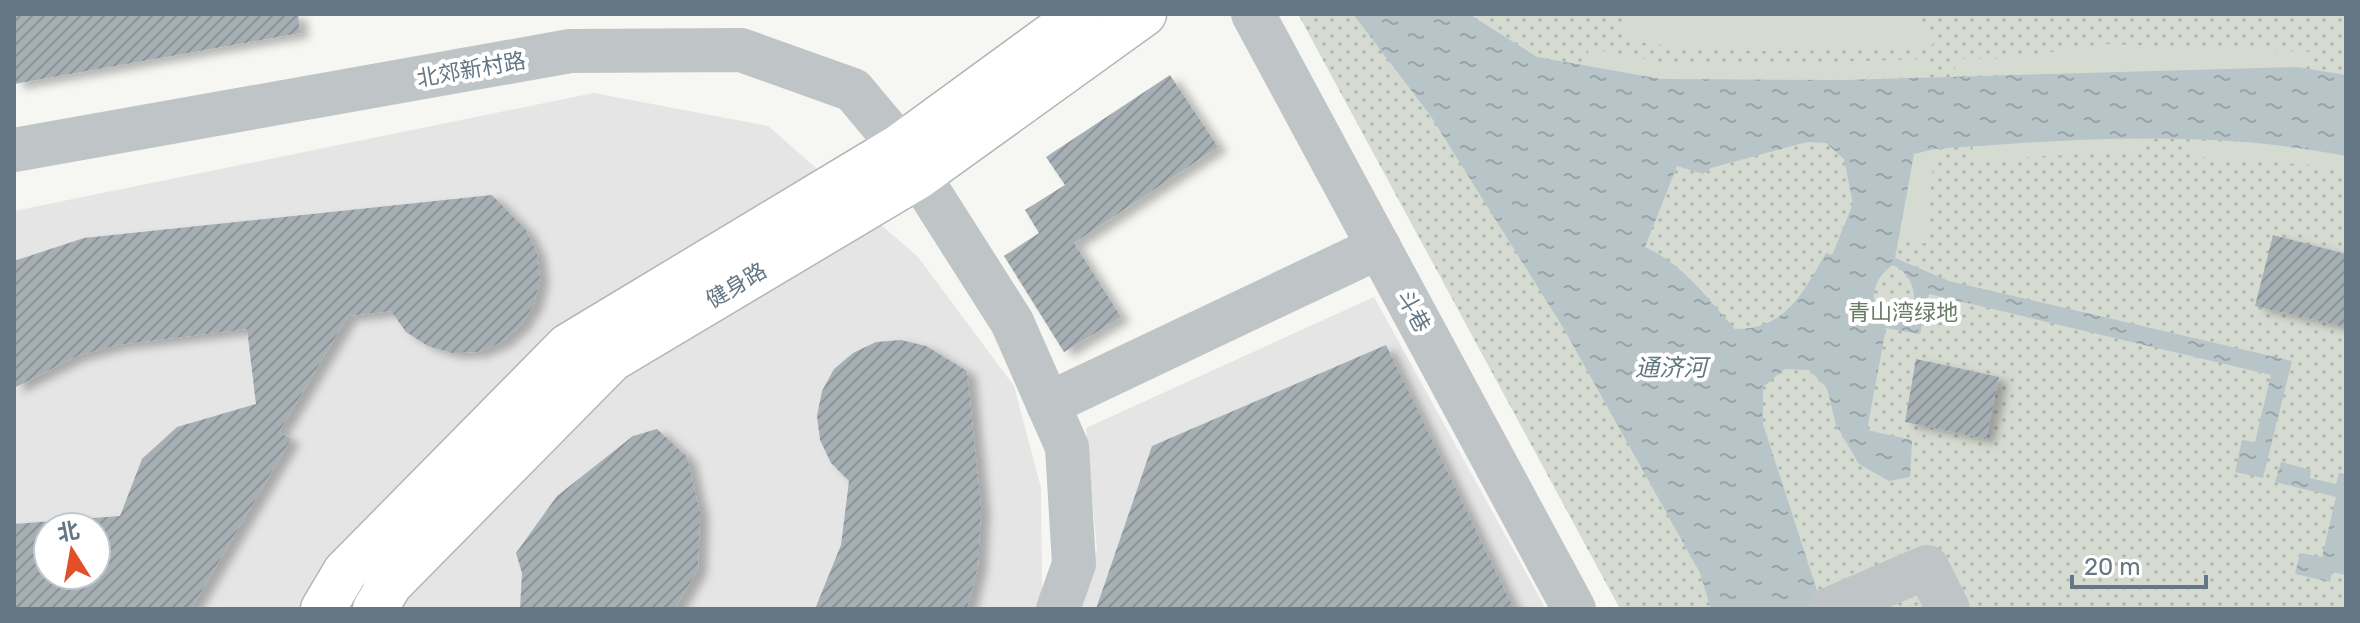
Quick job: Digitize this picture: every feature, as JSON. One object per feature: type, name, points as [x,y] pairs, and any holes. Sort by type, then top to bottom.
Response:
[{"type":"main road","name":"健身路","points":[[323,609],[345,572],[568,346],[910,161],[1081,14]]},
{"type":"main road","name":"健身路","points":[[375,609],[390,584],[612,359],[910,161],[1144,14]]},
{"type":"street","name":"斗巷","points":[[1253,14],[1574,609]]},
{"type":"street","name":"北郊新村路","points":[[14,150],[570,51],[741,50],[853,90],[910,161],[1012,322],[1067,447],[1074,564],[1058,609]]},
{"type":"street","points":[[1048,404],[1379,247]]},
{"type":"street","points":[[1834,607],[1884,598],[1927,567],[1948,609]]},
{"type":"shaded area","points":[[594,93],[768,126],[918,257],[1014,386],[1041,488],[1042,595],[1036,609],[14,609],[14,211]]},
{"type":"shaded area","points":[[1374,297],[1546,609],[1078,609],[1097,551],[1086,428]]},
{"type":"green space","name":"青山湾绿地","points":[[1298,14],[2346,14],[2346,609],[1620,609]]},
{"type":"green space","points":[[1646,14],[1903,14],[1926,28],[1935,41],[1930,47],[1776,51],[1699,49],[1623,39],[1622,33],[1629,19]]},
{"type":"green space","points":[[2103,44],[2312,52],[2306,68],[1956,76],[1954,59],[2006,59]]},
{"type":"green space","points":[[1588,48],[1660,62],[1802,63],[1927,59],[1928,77],[1661,79],[1589,67]]},
{"type":"green space","points":[[2142,136],[2141,151],[1971,160],[1973,146]]},
{"type":"green space","points":[[2192,140],[2313,149],[2346,156],[2346,172],[2310,165],[2190,156]]},
{"type":"green space","points":[[1935,149],[1925,243],[1917,244],[1899,238],[1914,154]]},
{"type":"water","name":"通济河","points":[[1353,14],[1469,14],[1537,57],[1661,79],[1844,80],[2297,67],[2346,75],[2346,156],[2244,142],[2192,139],[1986,145],[1914,154],[1895,258],[1949,281],[2292,361],[2263,478],[2235,472],[2242,440],[2255,442],[2271,375],[1929,294],[1920,334],[1886,328],[1867,430],[1912,440],[1910,477],[1889,481],[1859,464],[1836,425],[1827,388],[1809,370],[1785,369],[1763,387],[1763,424],[1823,609],[1711,609],[1700,573],[1564,329],[1430,115]],"holes":[[[1807,142],[1826,143],[1844,159],[1853,204],[1832,255],[1826,253],[1791,306],[1768,323],[1735,329],[1683,273],[1645,247],[1677,166],[1703,174],[1711,168]],[[1893,265],[1910,280],[1914,295],[1911,318],[1897,320],[1886,317],[1875,303],[1877,283]]]},
{"type":"water","points":[[2281,462],[2311,470],[2310,478],[2336,484],[2339,473],[2346,474],[2346,575],[2332,572],[2330,582],[2295,574],[2300,553],[2322,557],[2336,497],[2275,482]]},
{"type":"building","points":[[14,14],[298,14],[300,33],[14,84]]},
{"type":"building","points":[[1170,75],[1218,147],[1074,243],[1121,317],[1064,352],[1004,256],[1039,233],[1025,210],[1065,185],[1046,157]]},
{"type":"building","points":[[492,195],[526,230],[537,253],[540,278],[534,304],[521,325],[502,342],[478,352],[452,353],[428,346],[406,332],[391,311],[348,316],[279,432],[291,439],[191,609],[14,609],[14,524],[32,523],[32,591],[112,591],[112,517],[120,516],[142,459],[177,427],[256,404],[247,329],[117,345],[77,356],[14,388],[14,261],[84,238]]},
{"type":"building","points":[[2273,235],[2346,254],[2346,327],[2255,306]]},
{"type":"building","points":[[901,340],[926,346],[967,371],[981,508],[978,566],[967,609],[815,609],[841,545],[849,481],[831,463],[820,440],[817,416],[822,391],[834,369],[853,353],[876,342]]},
{"type":"building","points":[[1386,345],[1514,609],[1096,609],[1152,446]]},
{"type":"building","points":[[1916,359],[1999,377],[1986,439],[1905,422]]},
{"type":"building","points":[[657,429],[687,457],[700,513],[698,569],[675,609],[520,609],[522,573],[516,553],[557,496],[633,436]]}]
